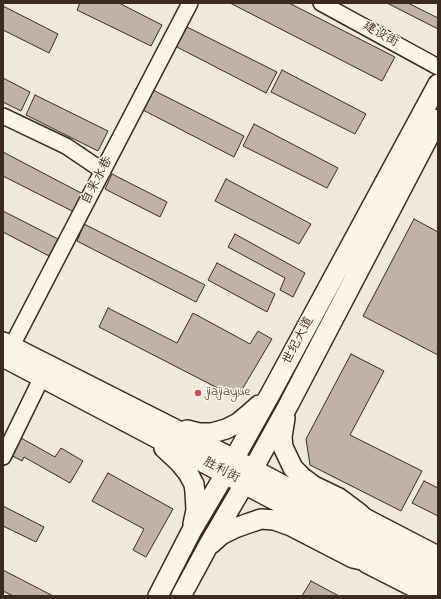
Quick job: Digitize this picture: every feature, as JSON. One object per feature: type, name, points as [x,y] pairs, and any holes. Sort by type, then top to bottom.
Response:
[{"type":"main road","name":"世纪大道","points":[[158,596],[192,530],[272,391],[438,84]]},
{"type":"main road","name":"世纪大道","points":[[181,596],[289,404],[438,119]]},
{"type":"main road","name":"胜利街","points":[[6,351],[42,377],[143,422]]},
{"type":"main road","name":"胜利街","points":[[6,351],[230,466],[409,571],[438,586]]},
{"type":"main road","points":[[143,422],[178,427],[199,433],[212,433],[226,429],[238,423],[272,391]]},
{"type":"main road","points":[[289,404],[283,422],[282,437],[283,447],[293,468],[314,486],[339,498],[359,513],[389,542]]},
{"type":"main road","points":[[143,422],[164,448],[179,462],[188,473],[194,484],[196,510],[192,530]]},
{"type":"main road","name":"胜利街","points":[[248,476],[389,542],[438,568]]},
{"type":"main road","points":[[208,546],[221,535],[235,528],[261,519],[274,520],[290,526],[353,558],[409,571]]},
{"type":"street","name":"自来水巷","points":[[6,351],[103,171],[190,3]]},
{"type":"street","name":"建设街","points":[[321,3],[438,67]]},
{"type":"street","points":[[3,116],[66,146],[103,171]]},
{"type":"street","points":[[3,457],[42,377]]},
{"type":"street","points":[[359,513],[438,554]]},
{"type":"street","points":[[353,558],[427,596]]},
{"type":"building","points":[[80,3],[119,3],[162,25],[151,46],[77,10]]},
{"type":"building","points":[[230,3],[289,3],[395,57],[382,81]]},
{"type":"building","points":[[387,3],[408,3],[438,18],[438,29]]},
{"type":"building","points":[[3,6],[58,34],[49,53],[3,30]]},
{"type":"building","points":[[185,26],[277,72],[266,93],[175,46]]},
{"type":"building","points":[[282,70],[366,114],[355,134],[271,92]]},
{"type":"building","points":[[3,78],[30,92],[21,111],[3,102]]},
{"type":"building","points":[[153,90],[244,136],[234,157],[143,110]]},
{"type":"building","points":[[35,95],[108,131],[98,151],[26,115]]},
{"type":"building","points":[[254,124],[338,168],[327,188],[243,146]]},
{"type":"building","points":[[3,152],[83,194],[74,212],[3,176]]},
{"type":"building","points":[[112,174],[167,202],[160,217],[105,189]]},
{"type":"building","points":[[226,179],[311,224],[299,244],[215,201]]},
{"type":"building","points":[[3,211],[58,239],[49,256],[3,232]]},
{"type":"building","points":[[414,219],[438,232],[438,355],[363,316]]},
{"type":"building","points":[[84,224],[205,285],[196,302],[77,241]]},
{"type":"building","points":[[235,234],[305,273],[293,297],[280,290],[285,278],[228,247]]},
{"type":"building","points":[[217,263],[275,294],[267,312],[208,280]]},
{"type":"building","points":[[108,308],[177,343],[193,313],[250,344],[258,331],[272,339],[237,398],[99,327]]},
{"type":"building","points":[[351,354],[384,371],[350,435],[422,471],[401,511],[310,465],[306,439]]},
{"type":"building","points":[[21,438],[55,457],[61,448],[83,461],[70,483],[24,457],[22,461],[11,455]]},
{"type":"building","points":[[108,473],[173,509],[146,557],[133,550],[144,529],[92,501]]},
{"type":"building","points":[[424,481],[438,488],[438,516],[412,503]]},
{"type":"building","points":[[3,506],[44,527],[36,542],[3,526]]},
{"type":"building","points":[[3,570],[53,596],[13,596],[3,591]]},
{"type":"building","points":[[311,581],[339,596],[302,596]]},
{"type":"place","name":"jiajiayue","points":[[198,393]]}]
